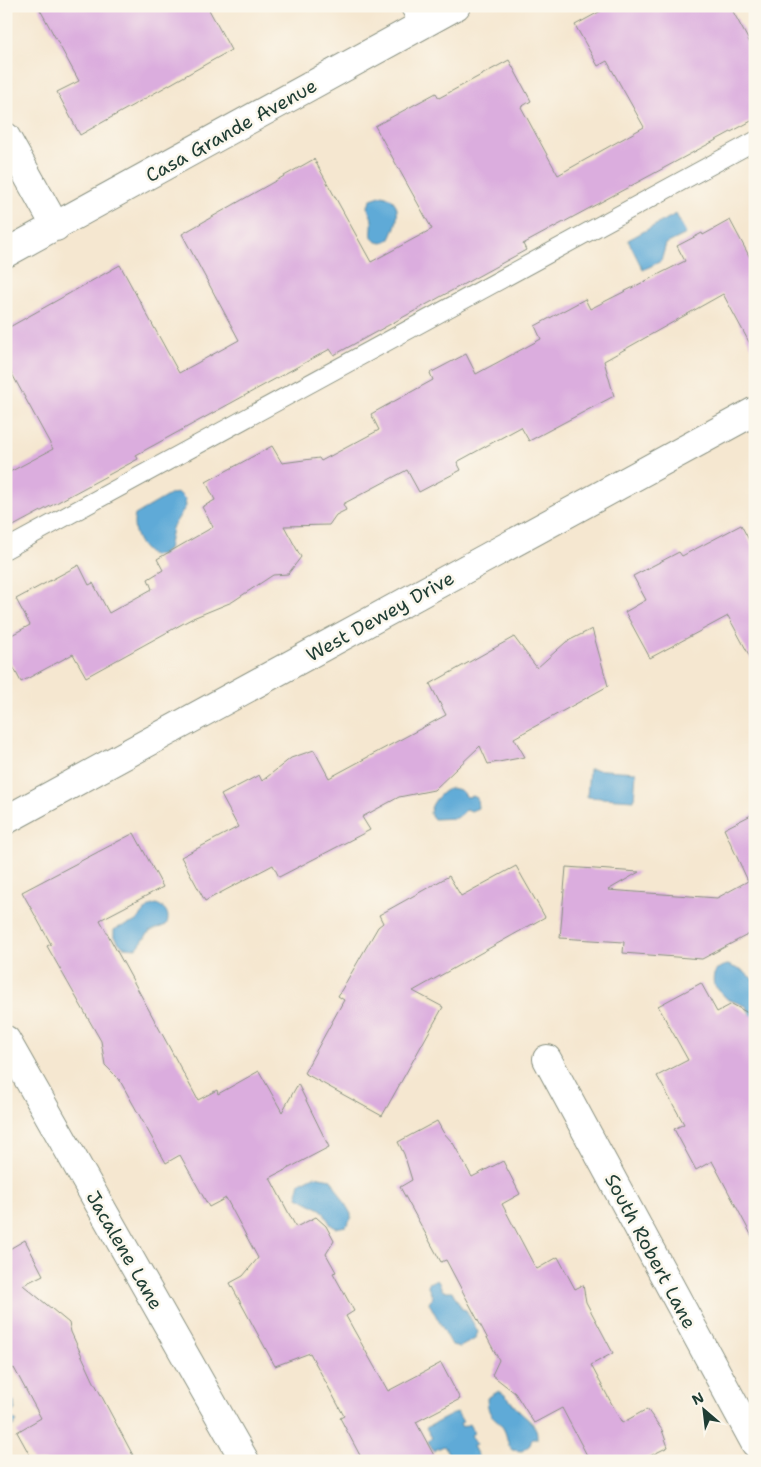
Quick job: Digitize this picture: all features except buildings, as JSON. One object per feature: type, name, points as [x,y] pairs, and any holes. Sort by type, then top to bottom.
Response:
[{"type":"street","name":"Casa Grande Avenue","points":[[6,253],[56,226],[414,16],[456,6]]},
{"type":"street","points":[[6,137],[56,226]]},
{"type":"street","name":"West Dewey Drive","points":[[6,820],[755,411]]},
{"type":"street","name":"Jacalene Lane","points":[[6,1040],[245,1461]]},
{"type":"street","name":"South Robert Lane","points":[[547,1059],[755,1443]]},
{"type":"lane","points":[[6,549],[755,141]]},
{"type":"water","points":[[383,195],[394,202],[397,208],[397,221],[390,239],[382,243],[377,242],[373,238],[372,219],[368,206],[371,199]]},
{"type":"water","points":[[676,214],[686,234],[666,244],[661,261],[643,270],[628,240]]},
{"type":"water","points":[[179,493],[185,499],[186,506],[172,528],[168,550],[162,555],[152,556],[143,548],[137,538],[134,527],[135,515],[171,494]]},
{"type":"water","points":[[589,769],[636,772],[634,800],[587,797]]},
{"type":"water","points":[[451,788],[460,790],[467,797],[473,796],[477,798],[478,808],[471,811],[467,809],[457,818],[434,819],[430,814],[430,810],[434,802],[440,795]]},
{"type":"water","points":[[156,904],[167,912],[166,925],[149,932],[137,948],[123,947],[114,937],[114,930],[134,922],[147,909]]},
{"type":"water","points":[[728,965],[743,971],[755,981],[755,1022],[746,1006],[727,999],[714,985],[713,977],[716,971]]},
{"type":"water","points":[[314,1176],[331,1179],[351,1214],[351,1219],[346,1226],[336,1228],[331,1225],[322,1210],[298,1197],[297,1193],[300,1183]]},
{"type":"water","points":[[435,1280],[438,1281],[443,1291],[452,1291],[462,1309],[466,1310],[478,1332],[475,1339],[460,1347],[452,1345],[429,1303],[433,1297],[428,1287],[429,1283]]},
{"type":"water","points":[[499,1391],[530,1421],[536,1430],[537,1439],[532,1439],[530,1445],[522,1451],[512,1450],[503,1428],[490,1413],[487,1398]]},
{"type":"water","points":[[6,1394],[14,1402],[15,1409],[10,1416],[17,1422],[10,1428],[6,1424]]},
{"type":"water","points":[[457,1412],[463,1422],[460,1423],[462,1427],[469,1424],[474,1433],[471,1435],[476,1444],[473,1446],[480,1460],[478,1461],[447,1461],[451,1458],[444,1446],[433,1451],[428,1441],[432,1438],[426,1428]]}]
